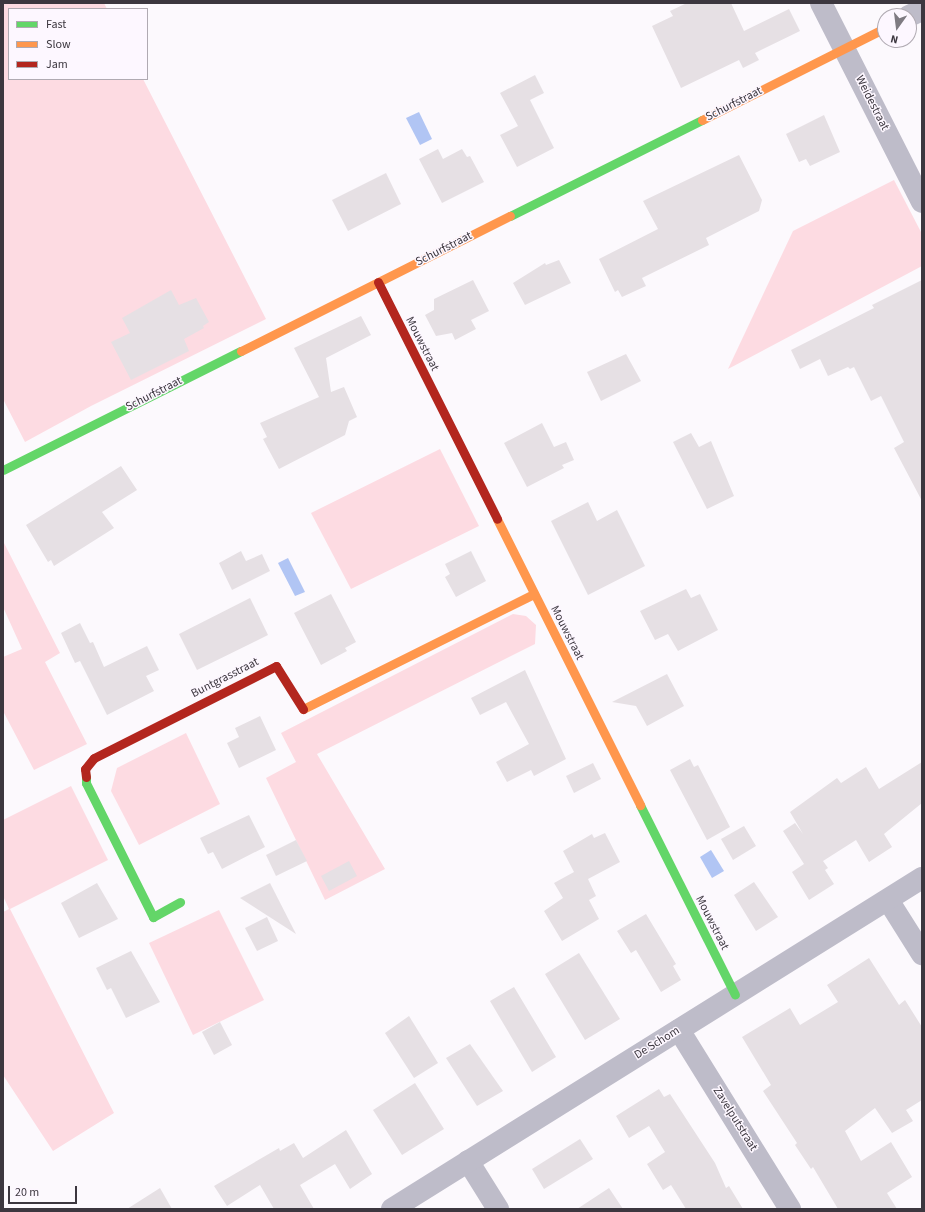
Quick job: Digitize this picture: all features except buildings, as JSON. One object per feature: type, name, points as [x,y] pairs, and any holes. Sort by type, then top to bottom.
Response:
[{"type":"street","name":"Weidestraat","points":[[821,3],[922,202]]},
{"type":"street","name":"Schurfstraat","points":[[3,470],[877,32]]},
{"type":"street","name":"Mouwstraat","points":[[378,282],[735,995]]},
{"type":"street","name":"Buntgrasstraat","points":[[180,902],[153,916],[86,783],[85,769],[94,758],[276,666],[300,710],[534,594]]},
{"type":"street","name":"De Schom","points":[[392,1209],[922,878]]},
{"type":"street","points":[[888,900],[922,954]]},
{"type":"street","name":"Zavelputstraat","points":[[679,1030],[790,1209]]},
{"type":"street","points":[[468,1161],[498,1209]]},
{"type":"shaded area","points":[[3,3],[104,3],[106,8],[8,8],[8,80],[144,80],[266,319],[91,406],[25,442],[3,399]]},
{"type":"shaded area","points":[[894,180],[922,234],[922,266],[728,369],[793,231]]},
{"type":"shaded area","points":[[440,449],[479,526],[351,589],[311,513]]},
{"type":"shaded area","points":[[3,541],[60,653],[45,662],[87,744],[34,770],[3,711],[3,657],[22,649],[3,607]]},
{"type":"shaded area","points":[[513,614],[526,616],[536,625],[535,644],[317,754],[385,869],[325,900],[266,778],[296,762],[281,733]]},
{"type":"shaded area","points":[[186,733],[220,804],[139,845],[111,791],[117,768]]},
{"type":"shaded area","points":[[71,786],[108,860],[10,909],[114,1113],[53,1151],[3,1075],[3,912],[9,909],[3,896],[3,820]]},
{"type":"shaded area","points":[[219,910],[264,1000],[193,1035],[149,943]]},
{"type":"water","points":[[419,112],[432,139],[420,145],[406,118]]},
{"type":"water","points":[[288,558],[305,592],[295,596],[278,563]]},
{"type":"water","points":[[711,850],[724,871],[712,878],[700,857]]},
{"type":"traffic: fast","points":[[510,216],[702,120]]},
{"type":"traffic: fast","points":[[3,470],[241,351]]},
{"type":"traffic: fast","points":[[86,777],[86,783],[153,917],[180,902]]},
{"type":"traffic: fast","points":[[640,805],[735,995]]},
{"type":"traffic: slow","points":[[702,120],[877,32]]},
{"type":"traffic: slow","points":[[241,351],[510,216]]},
{"type":"traffic: slow","points":[[497,519],[640,805]]},
{"type":"traffic: slow","points":[[303,709],[534,594]]},
{"type":"traffic: jam","points":[[378,282],[497,519]]},
{"type":"traffic: jam","points":[[86,777],[85,769],[94,758],[276,666],[303,709]]}]
